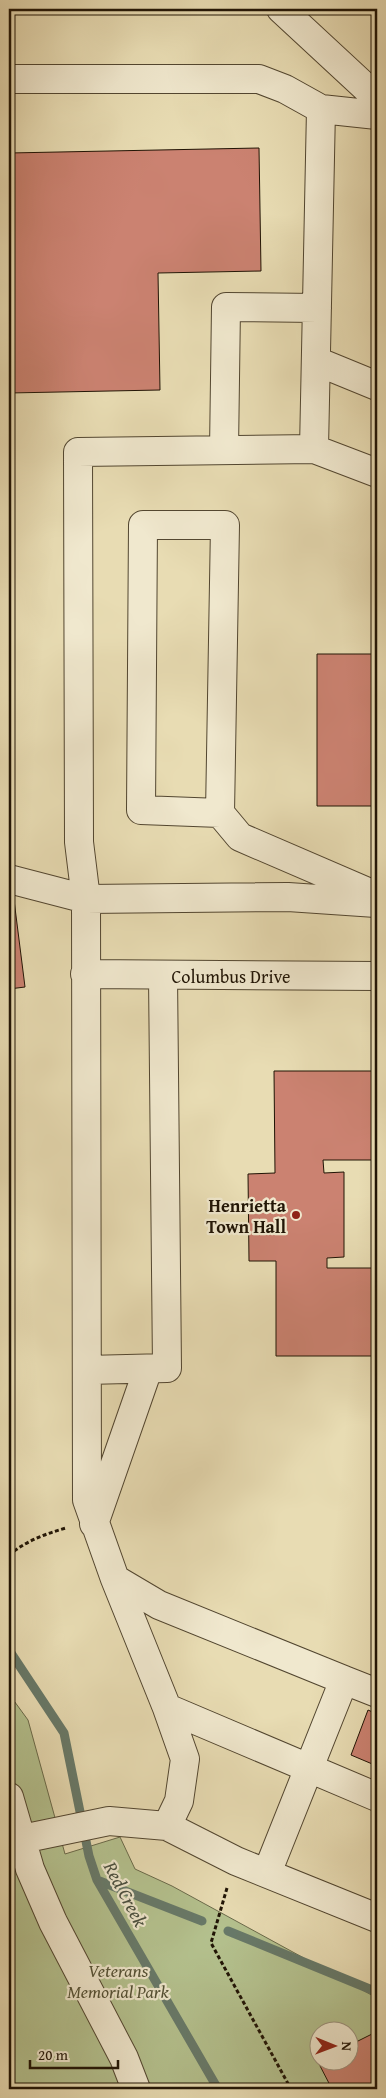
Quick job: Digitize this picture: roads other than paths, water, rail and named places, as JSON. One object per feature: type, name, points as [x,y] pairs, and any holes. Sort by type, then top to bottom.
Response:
[{"type":"street","points":[[281,9],[377,98]]},
{"type":"street","points":[[9,79],[259,79],[285,89],[321,109],[377,115]]},
{"type":"street","points":[[314,449],[321,109]]},
{"type":"street","points":[[224,450],[226,307],[317,308]]},
{"type":"street","points":[[316,361],[377,386]]},
{"type":"street","points":[[167,1826],[179,1801],[185,1759],[167,1708],[115,1579],[84,1525],[87,1500],[86,899],[79,842],[78,452],[314,449],[377,473]]},
{"type":"street","points":[[220,813],[141,810],[143,525],[225,525],[220,813],[240,837],[377,896]]},
{"type":"street","points":[[9,879],[86,899],[288,896],[377,903]]},
{"type":"street","name":"Columbus Drive","points":[[85,974],[377,976]]},
{"type":"street","points":[[87,1370],[167,1368],[163,975]]},
{"type":"street","points":[[84,1525],[148,1369]]},
{"type":"street","points":[[115,1579],[159,1605],[377,1693]]},
{"type":"street","points":[[267,1873],[344,1680]]},
{"type":"street","points":[[167,1708],[377,1797]]},
{"type":"street","points":[[9,1798],[30,1869],[53,1922],[124,2058],[136,2089]]},
{"type":"street","points":[[22,1839],[109,1821],[167,1826],[236,1861],[377,1918]]},
{"type":"waterway","name":"Red Creek","points":[[9,1650],[64,1733],[89,1856],[97,1880],[218,2089]]},
{"type":"waterway","points":[[97,1880],[202,1921]]},
{"type":"waterway","points":[[228,1931],[377,1992]]},
{"type":"place","name":"Henrietta Town Hall","points":[[296,1215]]},
{"type":"park label","name":"Veterans Memorial Park","points":[[118,1980]]}]
